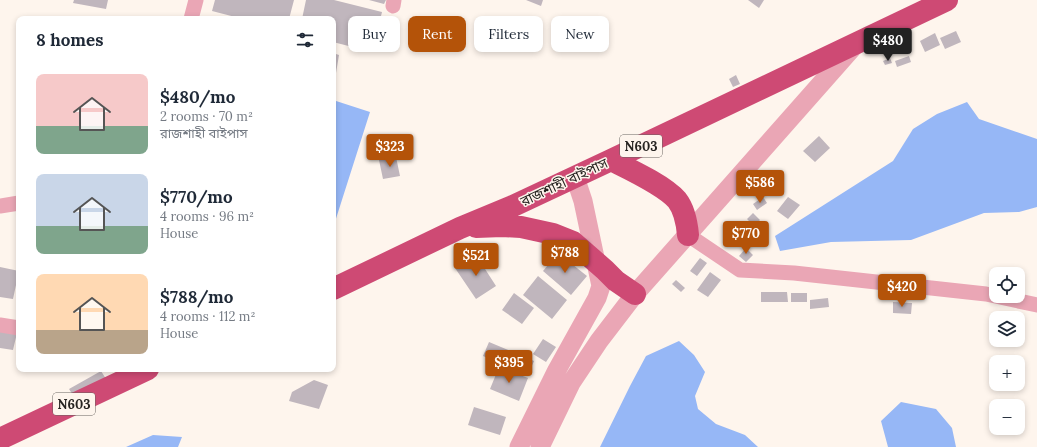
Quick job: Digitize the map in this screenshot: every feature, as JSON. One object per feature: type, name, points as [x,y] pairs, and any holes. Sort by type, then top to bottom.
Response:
[{"type":"highway","name":"রাজশাহী বাইপাস","points":[[336,286],[460,228],[575,177],[857,43],[923,6],[946,0]]},
{"type":"highway","points":[[611,160],[640,175],[669,193],[677,201],[683,212],[688,235]]},
{"type":"highway","points":[[460,228],[521,226],[553,234],[573,242],[597,262],[616,281],[635,294]]},
{"type":"highway","name":"N603","points":[[0,440],[142,372]]},
{"type":"street","points":[[192,16],[196,0]]},
{"type":"street","points":[[540,447],[571,383],[599,341],[635,294],[857,43]]},
{"type":"street","points":[[519,447],[557,370],[597,298],[601,286],[584,201],[575,177]]},
{"type":"street","points":[[0,206],[16,203]]},
{"type":"street","points":[[688,235],[740,270],[794,273],[986,294],[1037,305]]},
{"type":"street","points":[[0,325],[16,328]]},
{"type":"water","points":[[336,101],[370,112],[336,219]]},
{"type":"water","points":[[967,102],[979,119],[1037,139],[1037,207],[1019,212],[984,213],[911,240],[831,242],[780,251],[775,236],[893,161],[913,129],[937,114]]},
{"type":"water","points":[[679,341],[694,355],[705,372],[695,396],[698,409],[716,424],[745,435],[758,447],[600,447],[646,356]]},
{"type":"water","points":[[901,402],[936,409],[952,428],[956,447],[888,447],[881,421]]},
{"type":"water","points":[[153,435],[182,437],[178,447],[126,447]]},
{"type":"building","points":[[74,0],[108,0],[106,9],[73,3]]},
{"type":"building","points":[[215,0],[294,0],[290,16],[231,16],[212,11]]},
{"type":"building","points":[[306,0],[334,0],[382,12],[381,16],[348,16],[348,46],[336,43],[336,16],[303,16]]},
{"type":"building","points":[[369,0],[386,0],[384,4]]},
{"type":"building","points":[[526,0],[543,0],[541,6]]},
{"type":"building","points":[[748,0],[764,0],[759,8]]},
{"type":"building","points":[[956,31],[961,42],[945,49],[940,38]]},
{"type":"building","points":[[935,33],[940,45],[925,52],[920,41]]},
{"type":"building","points":[[336,54],[339,55],[336,73]]},
{"type":"building","points":[[909,56],[911,62],[897,67],[895,61]]},
{"type":"building","points":[[890,58],[892,63],[885,65],[883,61]]},
{"type":"building","points":[[736,75],[740,84],[733,87],[729,79]]},
{"type":"building","points":[[819,136],[830,148],[815,162],[803,151]]},
{"type":"building","points":[[396,157],[400,176],[383,179],[379,160]]},
{"type":"building","points":[[763,197],[767,203],[757,210],[753,204]]},
{"type":"building","points":[[788,197],[800,205],[788,219],[777,211]]},
{"type":"building","points":[[753,213],[760,220],[754,226],[747,219]]},
{"type":"building","points":[[746,248],[753,255],[746,262],[739,256]]},
{"type":"building","points":[[558,253],[587,276],[571,295],[543,271]]},
{"type":"building","points":[[476,255],[496,286],[476,299],[455,268]]},
{"type":"building","points":[[700,258],[707,263],[697,276],[690,271]]},
{"type":"building","points":[[0,267],[16,270],[16,285],[13,299],[0,297]]},
{"type":"building","points":[[710,272],[721,280],[708,297],[697,290]]},
{"type":"building","points":[[538,276],[567,300],[552,319],[523,295]]},
{"type":"building","points":[[676,280],[685,288],[681,292],[672,284]]},
{"type":"building","points":[[761,292],[787,292],[788,302],[761,302]]},
{"type":"building","points":[[514,293],[534,308],[522,324],[502,310]]},
{"type":"building","points":[[791,293],[807,293],[807,302],[791,302]]},
{"type":"building","points":[[828,298],[829,307],[810,309],[810,300]]},
{"type":"building","points":[[893,302],[912,303],[911,314],[893,313]]},
{"type":"building","points":[[0,329],[16,333],[13,350],[0,348]]},
{"type":"building","points":[[543,339],[556,347],[546,362],[533,354]]},
{"type":"building","points":[[489,342],[534,361],[528,375],[483,356]]},
{"type":"building","points":[[499,367],[528,378],[519,401],[490,389]]},
{"type":"building","points":[[99,372],[102,372],[108,382],[76,400],[69,389]]},
{"type":"building","points":[[314,380],[328,385],[319,409],[289,401],[292,392]]},
{"type":"building","points":[[474,407],[506,417],[500,435],[468,425]]}]
